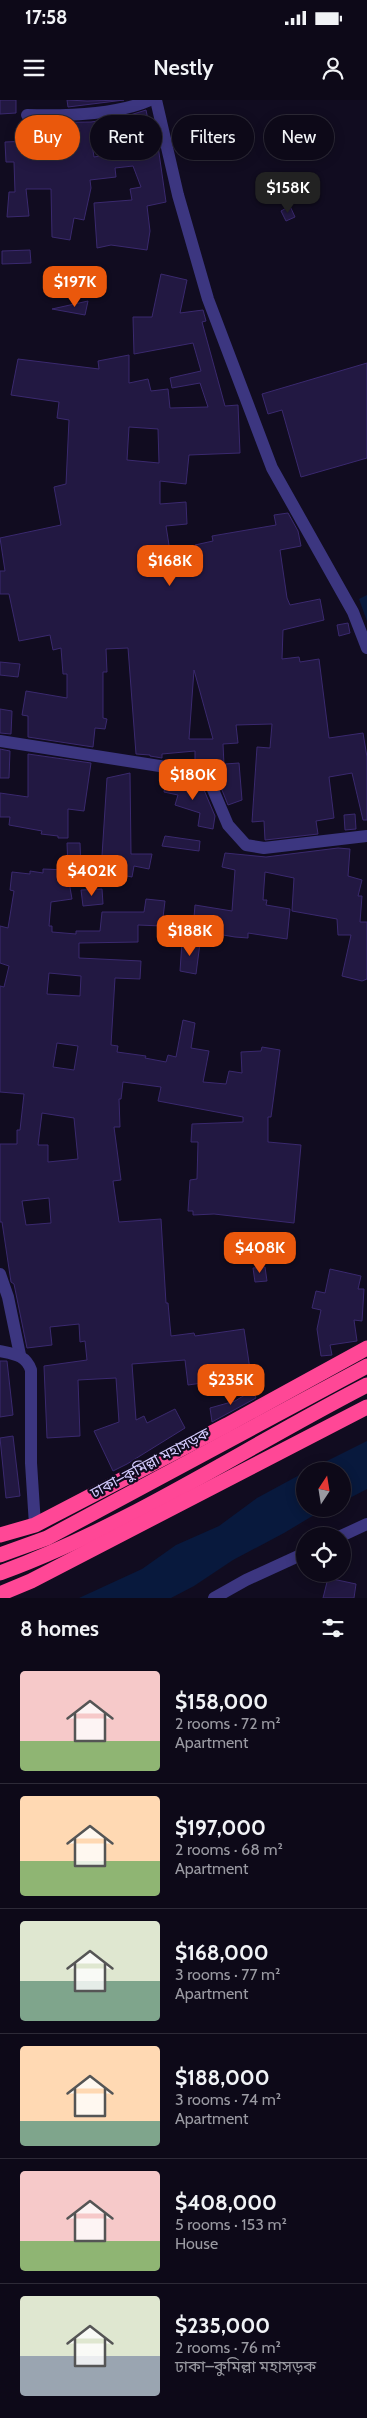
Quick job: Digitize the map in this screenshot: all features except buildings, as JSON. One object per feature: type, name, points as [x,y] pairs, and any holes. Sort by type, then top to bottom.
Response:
[{"type":"highway","points":[[0,1535],[35,1524],[227,1425],[367,1348]]},
{"type":"highway","name":"ঢাকা–কুমিল্লা মহাসড়ক","points":[[0,1555],[47,1538],[367,1366]]},
{"type":"highway","points":[[0,1573],[53,1554],[191,1484],[367,1385]]},
{"type":"highway","points":[[0,1594],[31,1581],[367,1407]]},
{"type":"street","points":[[27,115],[96,112],[142,104],[150,100]]},
{"type":"street","points":[[156,100],[178,194],[208,299],[269,459],[353,612],[367,648]]},
{"type":"street","points":[[0,741],[166,767],[202,777],[211,786],[228,824],[246,846],[264,848],[367,836]]},
{"type":"street","points":[[0,1274],[8,1297],[20,1355]]},
{"type":"street","points":[[0,1351],[20,1355],[29,1363],[31,1462],[35,1524]]},
{"type":"street","points":[[351,1531],[367,1524]]},
{"type":"street","points":[[214,1598],[246,1580],[296,1557]]},
{"type":"water","points":[[367,595],[367,621],[359,599]]},
{"type":"water","points":[[367,1441],[367,1489],[351,1497],[351,1462],[325,1462]]},
{"type":"water","points":[[296,1477],[296,1518],[309,1518],[233,1560],[194,1586],[171,1598],[79,1598],[142,1569],[176,1545],[219,1526],[257,1498]]}]
